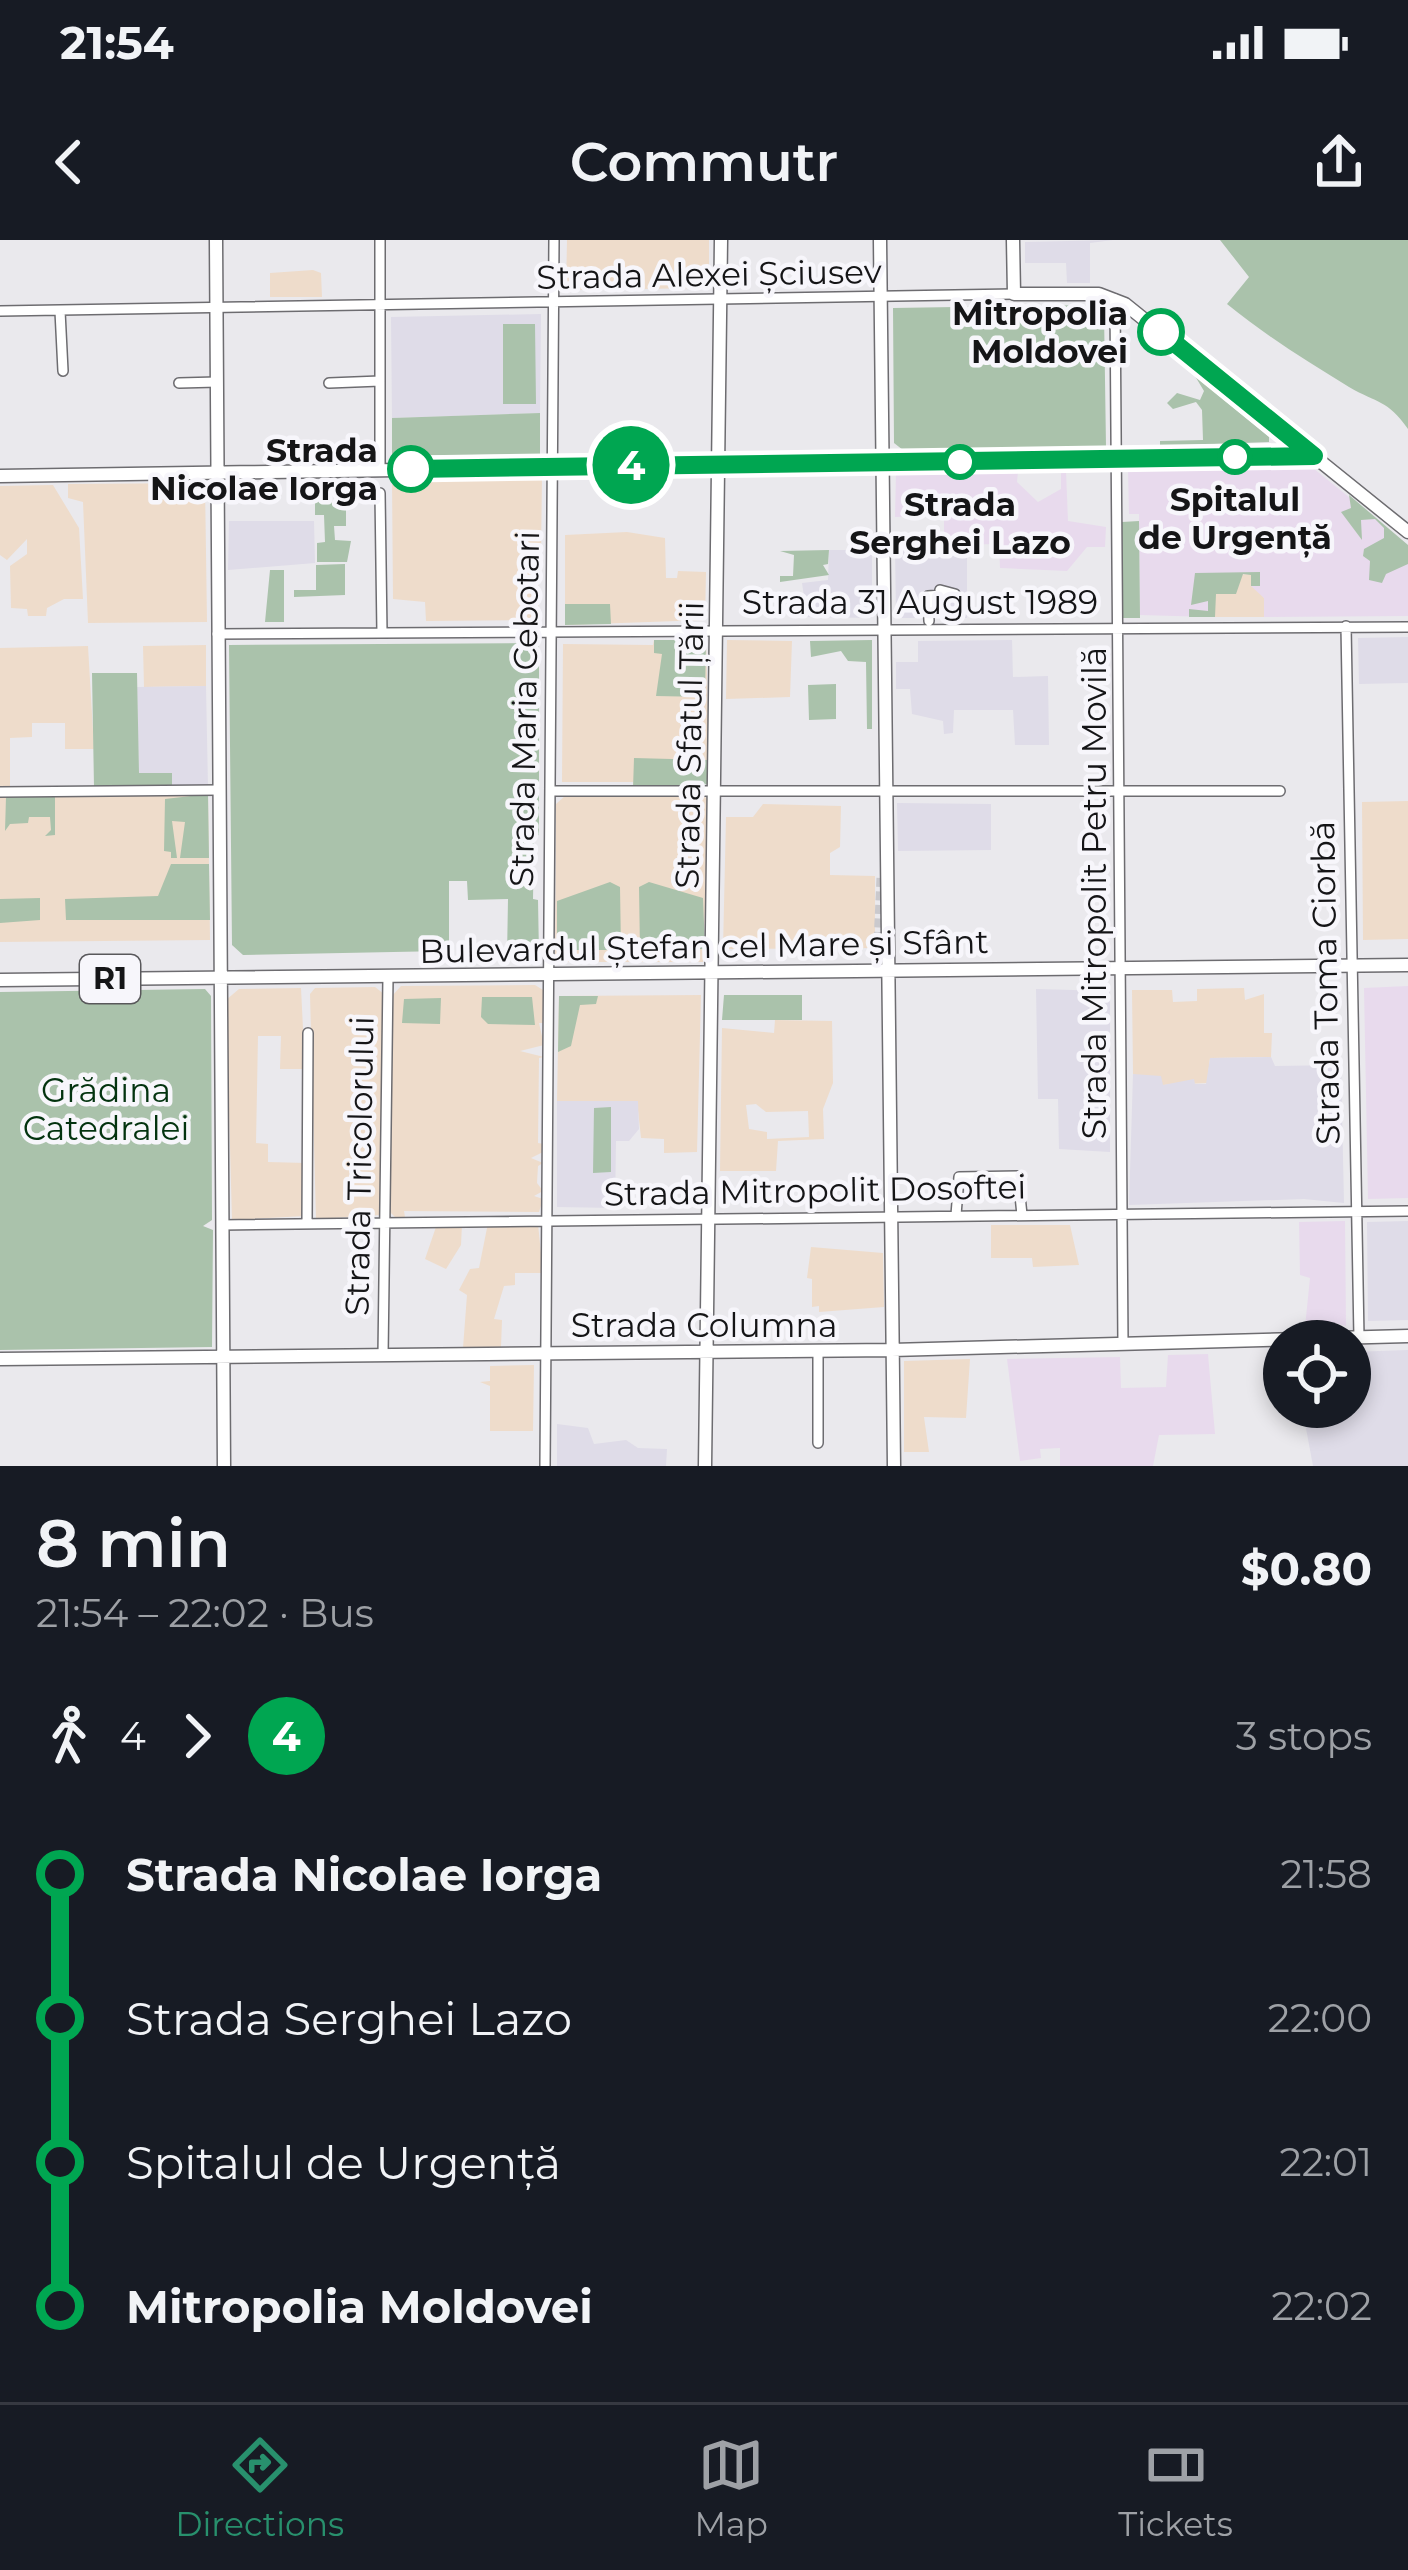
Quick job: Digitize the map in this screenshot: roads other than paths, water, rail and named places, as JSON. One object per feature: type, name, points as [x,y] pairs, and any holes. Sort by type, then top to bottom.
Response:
[{"type":"main road","points":[[216,240],[224,1466]]},
{"type":"main road","name":"Strada Sfatul Țării","points":[[705,1466],[721,240]]},
{"type":"main road","points":[[880,240],[886,794],[892,840],[886,878],[886,971],[894,1466]]},
{"type":"main road","points":[[1012,240],[1014,294]]},
{"type":"main road","name":"Strada Alexei Șciusev","points":[[1014,294],[1115,299]]},
{"type":"main road","points":[[1115,299],[1408,532]]},
{"type":"main road","points":[[1258,457],[1277,448],[1280,437],[1274,423]]},
{"type":"main road","points":[[0,476],[1314,456]]},
{"type":"main road","name":"Bulevardul Ștefan cel Mare și Sfânt","points":[[0,980],[1408,965]]},
{"type":"main road","name":"Strada Columna","points":[[1371,1338],[1408,1336]]},
{"type":"main road","name":"Strada Columna","points":[[0,1359],[892,1350],[1263,1340]]},
{"type":"street","points":[[380,240],[380,470]]},
{"type":"street","name":"Strada Maria Cebotari","points":[[545,1466],[554,240]]},
{"type":"street","name":"Strada Alexei Șciusev","points":[[0,311],[1014,294]]},
{"type":"street","name":"Strada Mitropolit Petru Movilă","points":[[1115,299],[1124,1343]]},
{"type":"street","points":[[60,311],[63,371]]},
{"type":"street","points":[[329,383],[380,381]]},
{"type":"street","points":[[179,383],[217,382]]},
{"type":"street","points":[[380,493],[382,633]]},
{"type":"street","points":[[929,621],[937,592]]},
{"type":"street","name":"Strada Toma Ciorbă","points":[[1346,626],[1359,1320]]},
{"type":"street","name":"Strada 31 August 1989","points":[[217,634],[1408,627]]},
{"type":"street","points":[[0,792],[220,790]]},
{"type":"street","points":[[551,791],[1280,791]]},
{"type":"street","name":"Strada Tricolorului","points":[[383,1356],[388,977]]},
{"type":"street","points":[[307,1224],[308,1033]]},
{"type":"street","points":[[956,1216],[958,1178],[1018,1176],[1022,1215]]},
{"type":"street","name":"Strada Mitropolit Dosoftei","points":[[222,1225],[1408,1211]]},
{"type":"street","points":[[818,1351],[818,1443]]},
{"type":"tunnel","points":[[881,878],[878,943],[887,948]]},
{"type":"place","name":"Mitropolia Moldovei","points":[[1161,332]]},
{"type":"place","name":"Spitalul de Urgență","points":[[1235,457]]},
{"type":"place","name":"Strada Serghei Lazo","points":[[960,462]]},
{"type":"place","name":"Strada Nicolae Iorga","points":[[411,469]]},
{"type":"park label","name":"Grădina Catedralei","points":[[106,1109]]}]
